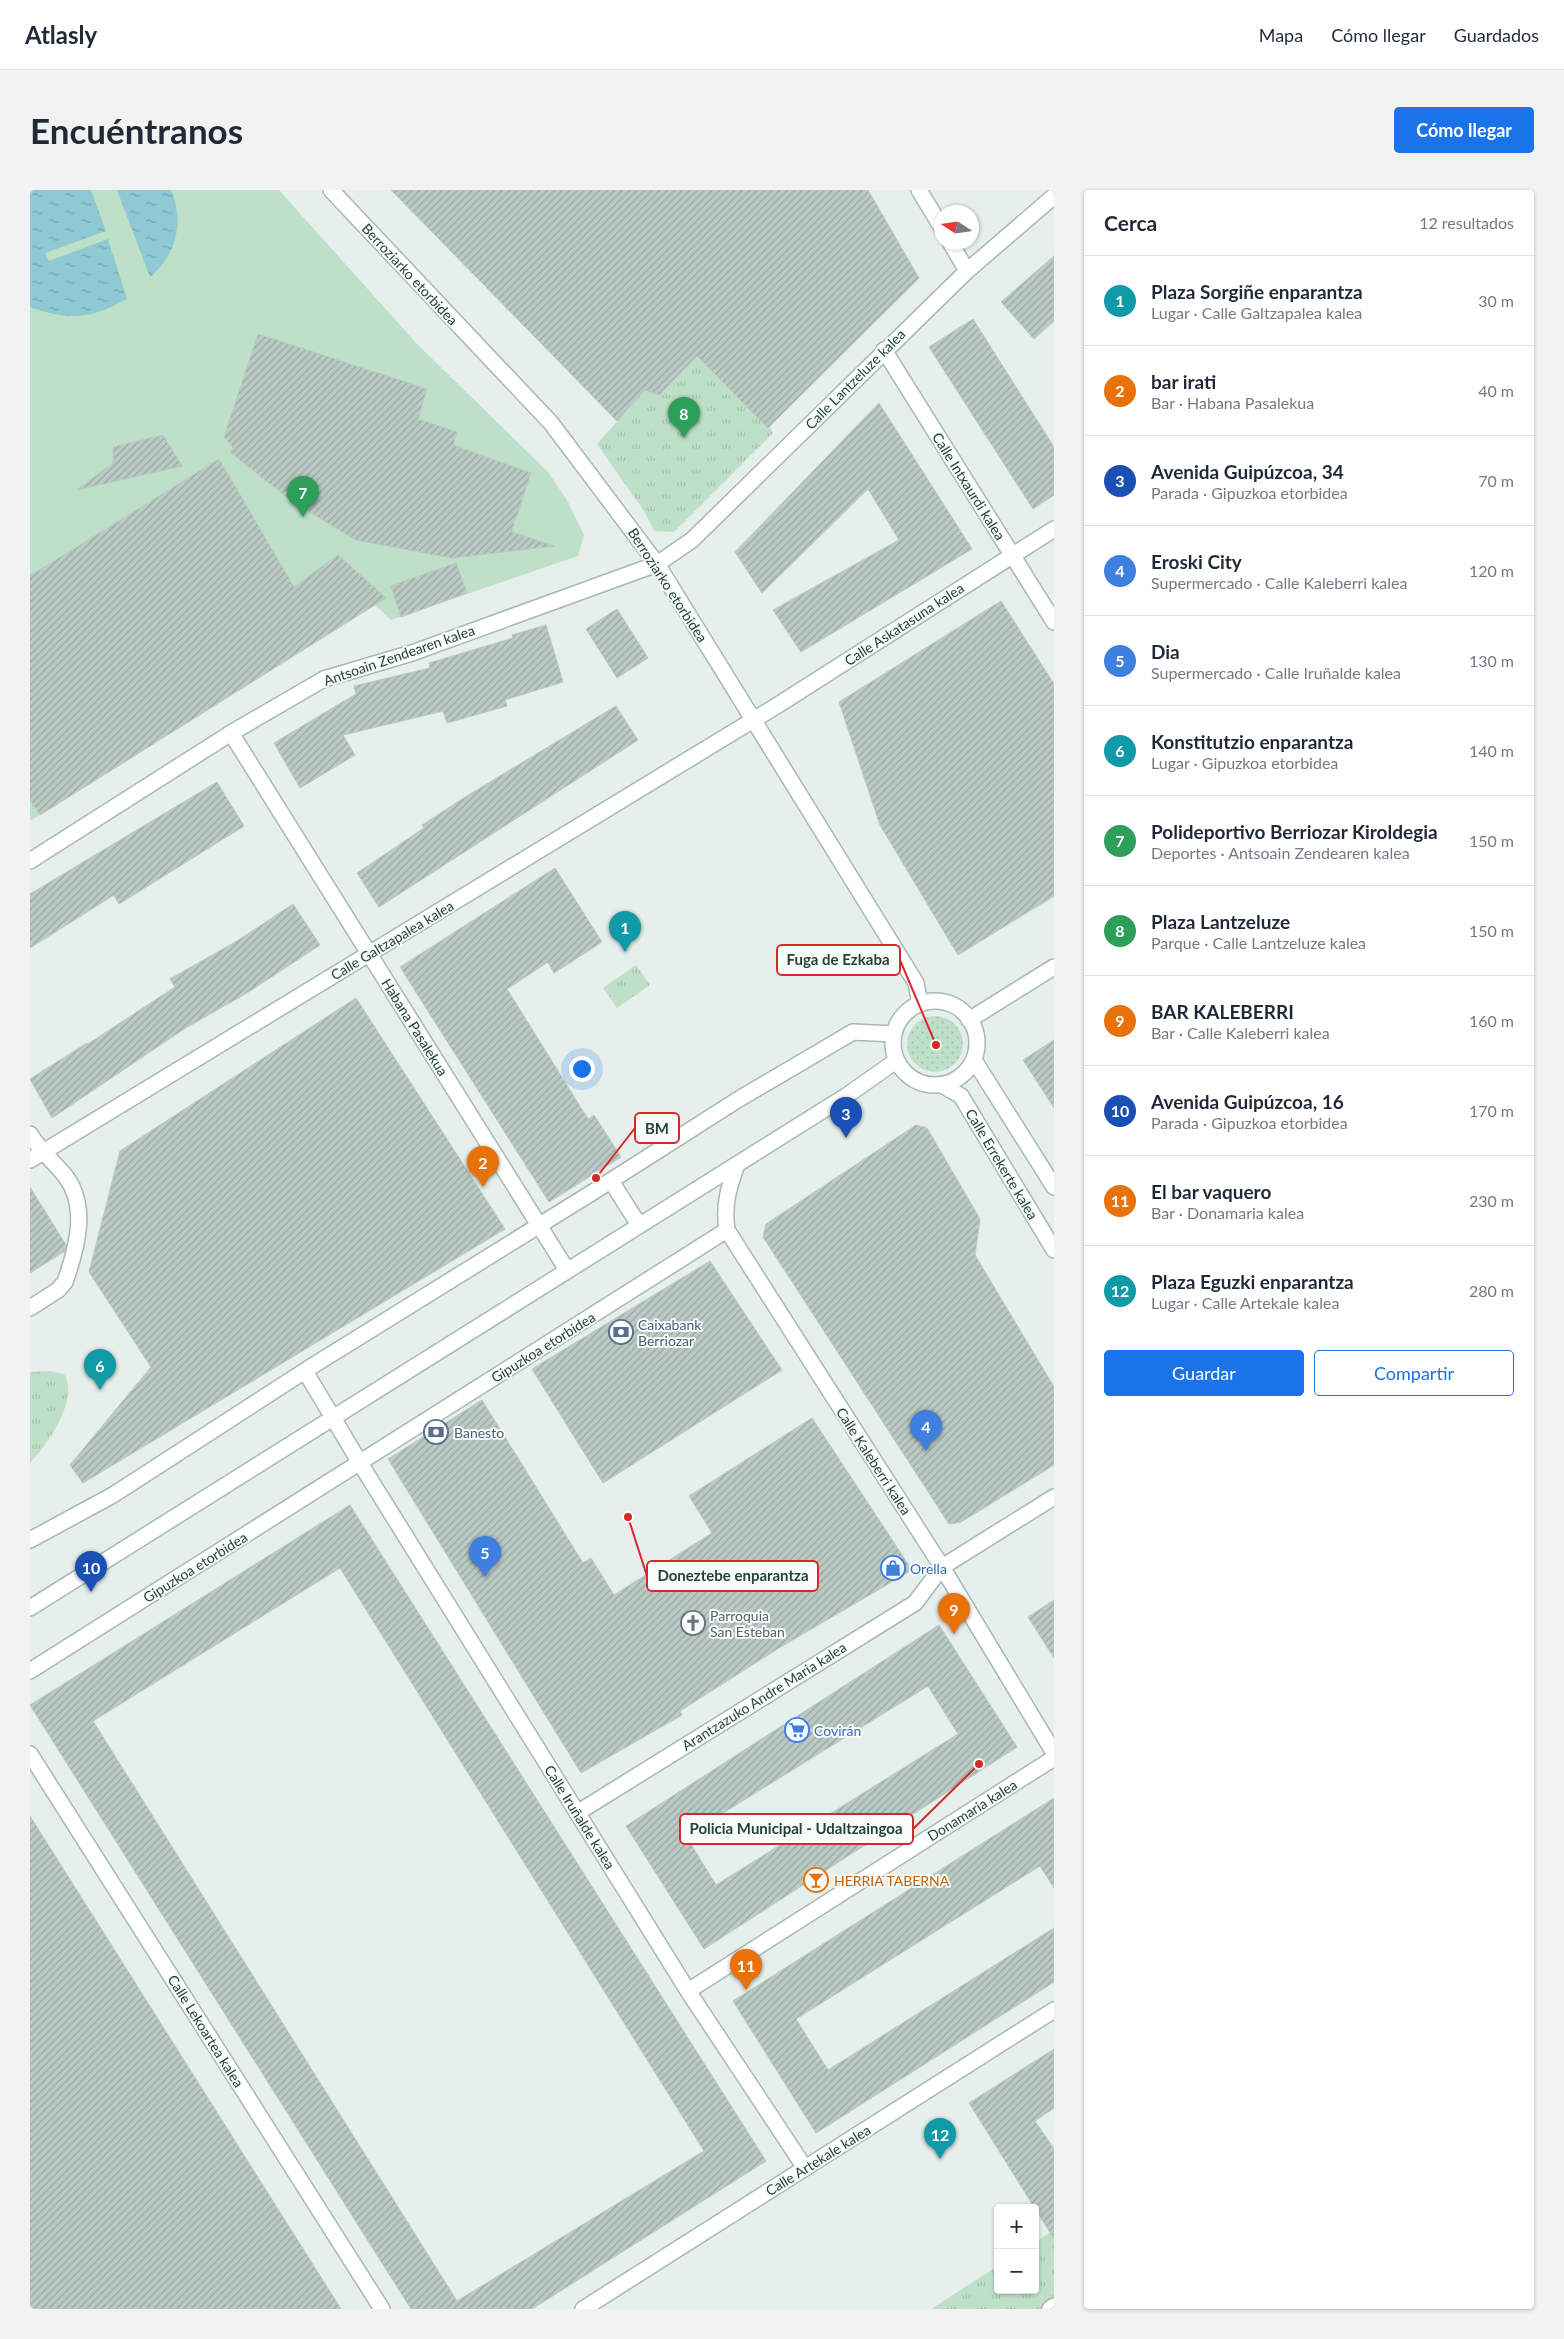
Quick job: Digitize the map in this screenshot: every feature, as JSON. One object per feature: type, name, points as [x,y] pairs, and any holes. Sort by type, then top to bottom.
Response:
[{"type":"street","name":"Berroziarko etorbidea","points":[[331,190],[551,423],[657,564],[916,983],[920,1004]]},
{"type":"street","points":[[919,190],[934,215]]},
{"type":"street","name":"Calle Lantzeluze kalea","points":[[657,564],[692,540],[967,270],[1054,196]]},
{"type":"street","points":[[955,250],[967,270]]},
{"type":"street","name":"Calle Intxaurdi kalea","points":[[884,350],[1054,622]]},
{"type":"street","name":"Calle Askatasuna kalea","points":[[753,720],[1054,529]]},
{"type":"street","name":"Antsoain Zendearen kalea","points":[[30,861],[231,733],[324,680],[412,653],[657,564]]},
{"type":"street","name":"Calle Galtzapalea kalea","points":[[36,1157],[753,720]]},
{"type":"street","name":"Habana Pasalekua","points":[[231,733],[567,1270]]},
{"type":"street","points":[[969,1020],[1054,967]]},
{"type":"street","points":[[934,1001],[947,1003],[960,1010],[969,1020],[975,1032],[976,1046],[974,1060],[966,1072],[955,1080],[942,1085],[928,1085],[915,1081],[904,1073],[896,1061],[893,1048],[894,1034],[899,1021],[908,1011],[920,1004],[934,1001]]},
{"type":"street","points":[[30,1540],[113,1495],[305,1371],[611,1181],[739,1099],[853,1032],[894,1034]]},
{"type":"street","points":[[974,1060],[1054,1187]]},
{"type":"street","points":[[30,1608],[737,1164],[896,1061]]},
{"type":"street","name":"Calle Errekerte kalea","points":[[942,1085],[960,1096],[1054,1250]]},
{"type":"street","points":[[30,1134],[36,1157],[64,1173],[78,1203],[80,1221],[69,1270],[64,1282],[58,1290],[30,1308]]},
{"type":"street","name":"Calle Kaleberri kalea","points":[[737,1164],[727,1192],[724,1212],[727,1230],[942,1567],[1054,1753]]},
{"type":"street","points":[[611,1181],[639,1225]]},
{"type":"street","name":"Gipuzkoa etorbidea","points":[[30,1671],[360,1464],[727,1230]]},
{"type":"street","points":[[305,1371],[334,1417],[360,1464]]},
{"type":"street","name":"Calle Iruñalde kalea","points":[[360,1464],[688,1991],[805,2168]]},
{"type":"street","points":[[942,1567],[1054,1496]]},
{"type":"street","name":"Arantzazuko Andre Maria kalea","points":[[576,1812],[915,1603],[942,1567]]},
{"type":"street","name":"Calle Lekoartea kalea","points":[[30,1754],[382,2309]]},
{"type":"street","name":"Donamaria kalea","points":[[688,1991],[1054,1758]]},
{"type":"street","name":"Calle Artekale kalea","points":[[583,2309],[1054,2010]]},
{"type":"street","points":[[1050,2309],[1054,2306]]},
{"type":"green space","points":[[30,190],[279,190],[417,344],[548,472],[567,500],[584,535],[578,556],[391,620],[375,605],[30,821]]},
{"type":"green space","points":[[715,337],[773,433],[674,532],[654,531],[646,514],[597,444],[645,390],[659,395]]},
{"type":"green space","points":[[636,965],[650,985],[617,1008],[603,988]]},
{"type":"green space","points":[[935,1016],[946,1018],[955,1024],[961,1033],[963,1044],[961,1055],[955,1064],[946,1070],[935,1072],[924,1070],[915,1064],[909,1055],[907,1044],[909,1033],[915,1024],[924,1018]]},
{"type":"green space","points":[[49,1371],[64,1374],[68,1384],[68,1396],[65,1408],[52,1434],[30,1463],[30,1372]]},
{"type":"green space","points":[[1054,2230],[1054,2309],[931,2309],[994,2269],[994,2294],[1039,2294],[1039,2239]]},
{"type":"water","points":[[30,190],[91,190],[106,231],[45,253],[49,261],[108,239],[127,299],[102,311],[80,316],[68,316],[30,307]]},
{"type":"water","points":[[117,190],[171,190],[177,214],[176,237],[166,259],[150,277]]},
{"type":"building","points":[[391,190],[868,190],[919,278],[768,428],[697,356],[659,395],[645,390],[617,421]]},
{"type":"building","points":[[1054,256],[1054,321],[1034,339],[1001,302]]},
{"type":"building","points":[[973,319],[1054,447],[1054,495],[1033,509],[929,347]]},
{"type":"building","points":[[258,334],[427,389],[418,419],[457,432],[453,445],[531,473],[516,519],[514,520],[512,532],[554,546],[452,558],[356,540],[293,502],[230,452],[234,449],[224,437]]},
{"type":"building","points":[[879,403],[972,549],[801,652],[773,610],[899,540],[868,489],[762,593],[735,552]]},
{"type":"building","points":[[163,435],[182,466],[77,490],[113,463],[113,447]]},
{"type":"building","points":[[219,459],[294,587],[338,555],[386,598],[40,815],[30,800],[30,576]]},
{"type":"building","points":[[456,563],[467,593],[401,617],[391,586]]},
{"type":"building","points":[[1001,601],[1054,684],[1054,896],[958,955],[880,825],[839,702]]},
{"type":"building","points":[[617,609],[648,658],[617,678],[586,629]]},
{"type":"building","points":[[546,625],[563,682],[505,700],[507,706],[447,723],[443,711],[343,735],[355,755],[300,788],[274,743],[356,694],[354,686],[430,668],[429,663],[513,638],[512,635]]},
{"type":"building","points":[[616,706],[638,740],[379,907],[357,873],[424,828],[422,825],[470,794]]},
{"type":"building","points":[[217,782],[244,826],[119,904],[114,895],[30,948],[30,894]]},
{"type":"building","points":[[555,868],[602,942],[554,973],[548,962],[507,989],[588,1119],[594,1115],[621,1157],[549,1202],[400,967]]},
{"type":"building","points":[[293,904],[320,945],[247,993],[184,1029],[52,1118],[30,1079],[88,1044],[175,987],[170,979],[237,941]]},
{"type":"building","points":[[356,998],[505,1229],[83,1483],[70,1465],[151,1367],[89,1272],[120,1151]]},
{"type":"building","points":[[1054,1040],[1054,1108],[1023,1060]]},
{"type":"building","points":[[916,1125],[927,1128],[980,1219],[975,1255],[1054,1387],[1054,1465],[961,1522],[949,1524],[763,1237],[766,1224]]},
{"type":"building","points":[[30,1187],[66,1245],[65,1251],[30,1273]]},
{"type":"building","points":[[710,1261],[782,1370],[603,1483],[532,1369]]},
{"type":"building","points":[[482,1400],[583,1563],[591,1558],[614,1595],[712,1533],[689,1496],[812,1418],[912,1570],[779,1648],[680,1711],[682,1715],[581,1773],[388,1459]]},
{"type":"building","points":[[350,1505],[766,2161],[532,2309],[411,2309],[30,1705]],"holes":[[[340,1568],[704,2151],[457,2301],[93,1721]]]},
{"type":"building","points":[[1054,1600],[1054,1658],[1028,1617]]},
{"type":"building","points":[[939,1625],[1017,1747],[704,1949],[626,1826]],"holes":[[[928,1686],[958,1734],[716,1885],[686,1836]]]},
{"type":"building","points":[[1054,1798],[1054,1888],[1040,1866],[796,2019],[828,2070],[1054,1928],[1054,1982],[816,2133],[733,2001]]},
{"type":"building","points":[[30,1816],[341,2309],[30,2309]]},
{"type":"building","points":[[1054,2049],[1054,2108],[1035,2121],[1054,2149],[1054,2239],[1039,2215],[1039,2204],[1032,2204],[969,2103]]},
{"type":"place","name":"Plaza Lantzeluze","points":[[684,438]]},
{"type":"place","name":"Polideportivo Berriozar Kiroldegia","points":[[303,517]]},
{"type":"place","name":"Plaza Sorgiñe enparantza","points":[[625,952]]},
{"type":"place","name":"Fuga de Ezkaba","points":[[936,1045]]},
{"type":"place","name":"Avenida Guipúzcoa, 34","points":[[846,1138]]},
{"type":"place","name":"BM","points":[[596,1178]]},
{"type":"place","name":"bar irati","points":[[483,1187]]},
{"type":"place","name":"Caixabank Berriozar","points":[[621,1332]]},
{"type":"place","name":"Konstitutzio enparantza","points":[[100,1390]]},
{"type":"place","name":"Banesto","points":[[436,1432]]},
{"type":"place","name":"Eroski City","points":[[926,1451]]},
{"type":"place","name":"Doneztebe enparantza","points":[[628,1517]]},
{"type":"place","name":"Orella","points":[[893,1568]]},
{"type":"place","name":"Dia","points":[[485,1577]]},
{"type":"place","name":"Avenida Guipúzcoa, 16","points":[[91,1592]]},
{"type":"place","name":"Parroquia San Esteban","points":[[693,1623]]},
{"type":"place","name":"BAR KALEBERRI","points":[[954,1634]]},
{"type":"place","name":"Covirán","points":[[797,1730]]},
{"type":"place","name":"Policia Municipal - Udaltzaingoa","points":[[979,1764]]},
{"type":"place","name":"HERRIA TABERNA","points":[[816,1880]]},
{"type":"place","name":"El bar vaquero","points":[[746,1990]]},
{"type":"place","name":"Plaza Eguzki enparantza","points":[[940,2159]]}]
